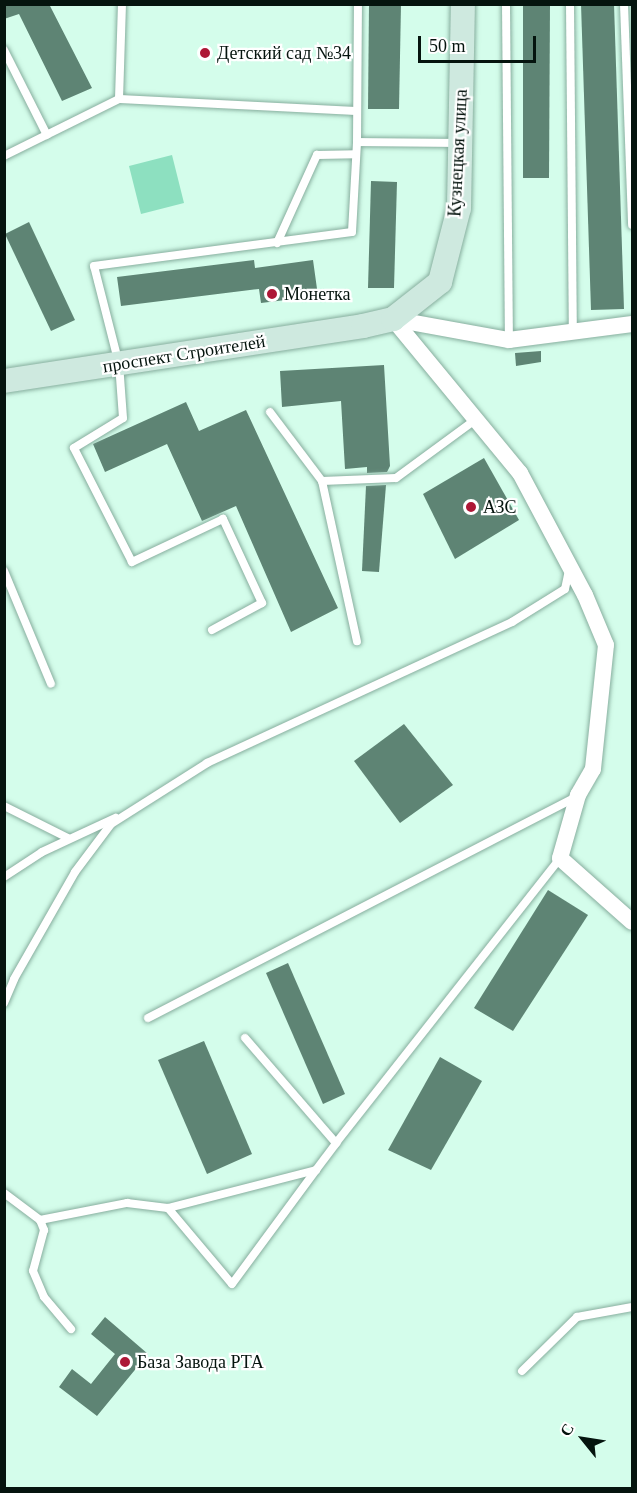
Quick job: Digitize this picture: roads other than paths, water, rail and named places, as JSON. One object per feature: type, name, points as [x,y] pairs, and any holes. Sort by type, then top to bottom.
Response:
[{"type":"main road","name":"Кузнецкая улица","points":[[363,326],[393,319],[440,282],[459,208],[463,4]]},
{"type":"main road","name":"проспект Строителей","points":[[4,381],[363,326]]},
{"type":"street","points":[[393,319],[508,340],[633,324]]},
{"type":"street","points":[[393,319],[520,473],[570,567],[606,645],[593,769],[578,795],[560,858],[633,922]]},
{"type":"lane","points":[[119,99],[122,4]]},
{"type":"lane","points":[[212,630],[262,603],[223,519],[132,562],[74,448],[123,418],[119,364],[94,266],[352,232],[357,154],[358,4]]},
{"type":"lane","points":[[506,4],[508,340]]},
{"type":"lane","points":[[570,4],[573,332]]},
{"type":"lane","points":[[624,4],[633,225]]},
{"type":"lane","points":[[4,50],[47,135]]},
{"type":"lane","points":[[4,156],[119,99],[357,111]]},
{"type":"lane","points":[[357,142],[461,142]]},
{"type":"lane","points":[[277,243],[317,155],[357,154]]},
{"type":"lane","points":[[270,412],[322,481],[357,640]]},
{"type":"lane","points":[[322,481],[396,478],[475,420]]},
{"type":"lane","points":[[4,1003],[14,979],[75,872],[111,824],[207,763],[512,622],[565,589],[570,567]]},
{"type":"lane","points":[[4,571],[51,684]]},
{"type":"lane","points":[[148,1018],[578,795]]},
{"type":"lane","points":[[4,806],[68,838]]},
{"type":"lane","points":[[4,877],[68,838],[131,812]]},
{"type":"lane","points":[[168,1208],[232,1284],[336,1143],[560,858]]},
{"type":"lane","points":[[245,1038],[336,1143]]},
{"type":"lane","points":[[40,1220],[127,1203],[168,1208],[316,1170]]},
{"type":"lane","points":[[4,1193],[40,1220],[44,1230],[33,1271],[44,1297],[71,1329]]},
{"type":"lane","points":[[522,1371],[578,1317],[633,1307]]},
{"type":"place","name":"Детский сад №34","points":[[205,53]]},
{"type":"place","name":"Монетка","points":[[272,294]]},
{"type":"place","name":"АЗС","points":[[471,507]]},
{"type":"place","name":"База Завода РТА","points":[[125,1362]]}]
